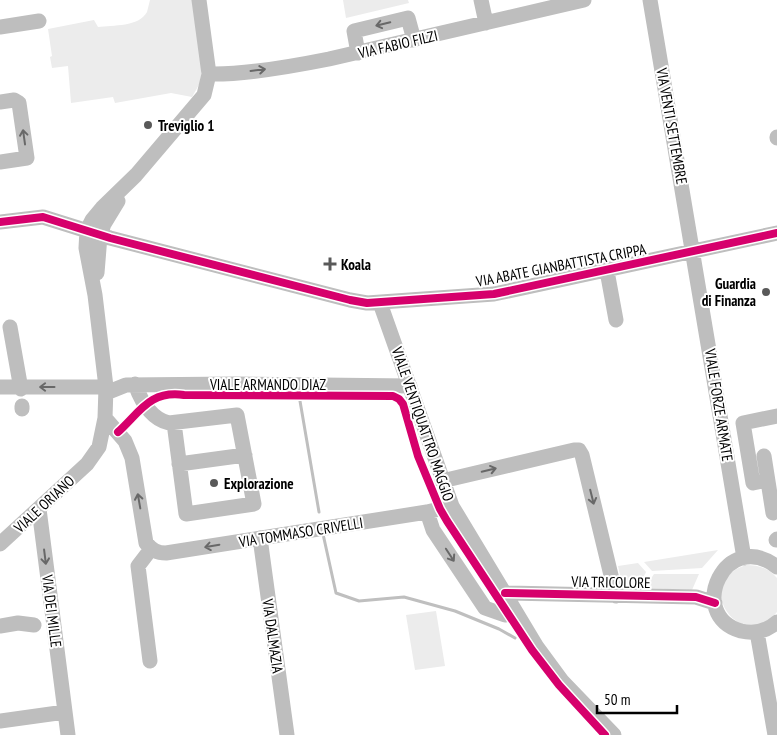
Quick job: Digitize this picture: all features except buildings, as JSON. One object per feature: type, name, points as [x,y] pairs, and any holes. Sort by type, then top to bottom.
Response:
[{"type":"street","points":[[94,233],[92,220],[136,175],[204,96],[209,74],[199,0]]},
{"type":"street","points":[[481,0],[486,23]]},
{"type":"street","name":"VIA FABIO FILZI","points":[[209,74],[304,64],[584,0]]},
{"type":"street","name":"VIA VENTI SETTEMBRE","points":[[650,0],[693,251]]},
{"type":"street","points":[[358,53],[354,31],[408,18],[414,40]]},
{"type":"street","points":[[0,27],[39,20]]},
{"type":"street","points":[[0,102],[14,100],[19,102],[27,158],[0,162]]},
{"type":"street","name":"VIA ABATE GIANBATTISTA CRIPPA","points":[[0,222],[42,217],[94,233],[350,300],[380,303],[494,294],[777,234]]},
{"type":"street","name":"VIALE ORIANO","points":[[0,544],[87,464],[99,447],[105,418],[106,386],[95,295],[86,248],[94,233]]},
{"type":"street","name":"VIALE FORZE ARMATE","points":[[693,251],[744,558]]},
{"type":"street","points":[[607,271],[616,320]]},
{"type":"street","name":"VIALE VENTIQUATTRO MAGGIO","points":[[380,303],[452,506],[537,647],[562,681],[614,735]]},
{"type":"street","points":[[10,327],[21,388]]},
{"type":"street","name":"VIALE ARMANDO DIAZ","points":[[106,386],[114,377],[131,384],[410,386]]},
{"type":"street","points":[[131,384],[146,408],[162,422],[174,423],[237,415],[254,504],[186,514],[174,423]]},
{"type":"street","points":[[0,387],[106,386]]},
{"type":"street","points":[[767,480],[752,483],[743,423],[777,416]]},
{"type":"street","points":[[105,418],[125,441],[132,458],[146,543],[151,548],[138,566],[150,661]]},
{"type":"street","points":[[442,481],[579,450],[582,454],[611,596]]},
{"type":"street","points":[[179,464],[245,455]]},
{"type":"street","points":[[764,456],[773,513]]},
{"type":"street","name":"VIA TOMMASO CRIVELLI","points":[[151,548],[158,553],[166,554],[427,512],[452,506]]},
{"type":"street","name":"VIA DEI MILLE","points":[[39,509],[43,624],[66,712],[68,735]]},
{"type":"street","points":[[427,512],[433,530],[485,608],[505,615],[515,612]]},
{"type":"street","name":"VIA DALMAZIA","points":[[260,538],[287,735]]},
{"type":"street","points":[[777,567],[761,559],[744,558],[732,563],[720,575],[714,590],[715,603],[719,614],[729,625],[742,631],[757,632],[771,627],[777,622]]},
{"type":"street","name":"VIA TRICOLORE","points":[[505,593],[696,597],[715,603]]},
{"type":"street","points":[[0,626],[18,623],[43,624]]},
{"type":"street","points":[[757,632],[776,735]]},
{"type":"street","points":[[0,721],[66,712]]},
{"type":"shaded area","points":[[150,0],[194,0],[202,66],[200,83],[192,97],[171,93],[115,103],[113,97],[71,103],[68,66],[52,68],[48,29],[94,20],[98,27],[132,23],[143,17],[147,12]]},
{"type":"shaded area","points":[[343,0],[408,0],[409,3],[346,18]]},
{"type":"shaded area","points":[[718,550],[702,568],[652,571],[644,562]]},
{"type":"shaded area","points":[[638,563],[646,572],[638,588],[623,588],[618,566]]},
{"type":"shaded area","points":[[746,565],[763,568],[777,578],[777,612],[763,623],[749,626],[737,621],[727,612],[722,599],[722,586],[730,574]]},
{"type":"shaded area","points":[[654,574],[699,574],[692,590],[645,588]]},
{"type":"shaded area","points":[[436,611],[445,666],[415,670],[406,615]]},
{"type":"waterway","points":[[300,401],[319,512]]},
{"type":"waterway","points":[[323,534],[336,593],[359,601],[404,597],[455,611],[499,629],[515,638]]},
{"type":"cycle path","points":[[0,222],[43,217],[110,238],[367,303],[494,294],[777,233]]},
{"type":"cycle path","points":[[118,432],[146,404],[154,399],[172,394],[393,396],[399,399],[403,404],[418,456],[440,509],[447,521],[532,650],[559,685],[605,735]]},
{"type":"cycle path","points":[[505,593],[696,597],[715,603]]},
{"type":"place","name":"Treviglio 1","points":[[148,125]]},
{"type":"place","name":"Koala","points":[[330,264]]},
{"type":"place","name":"Guardia di Finanza","points":[[766,292]]},
{"type":"place","name":"Explorazione","points":[[214,483]]}]
